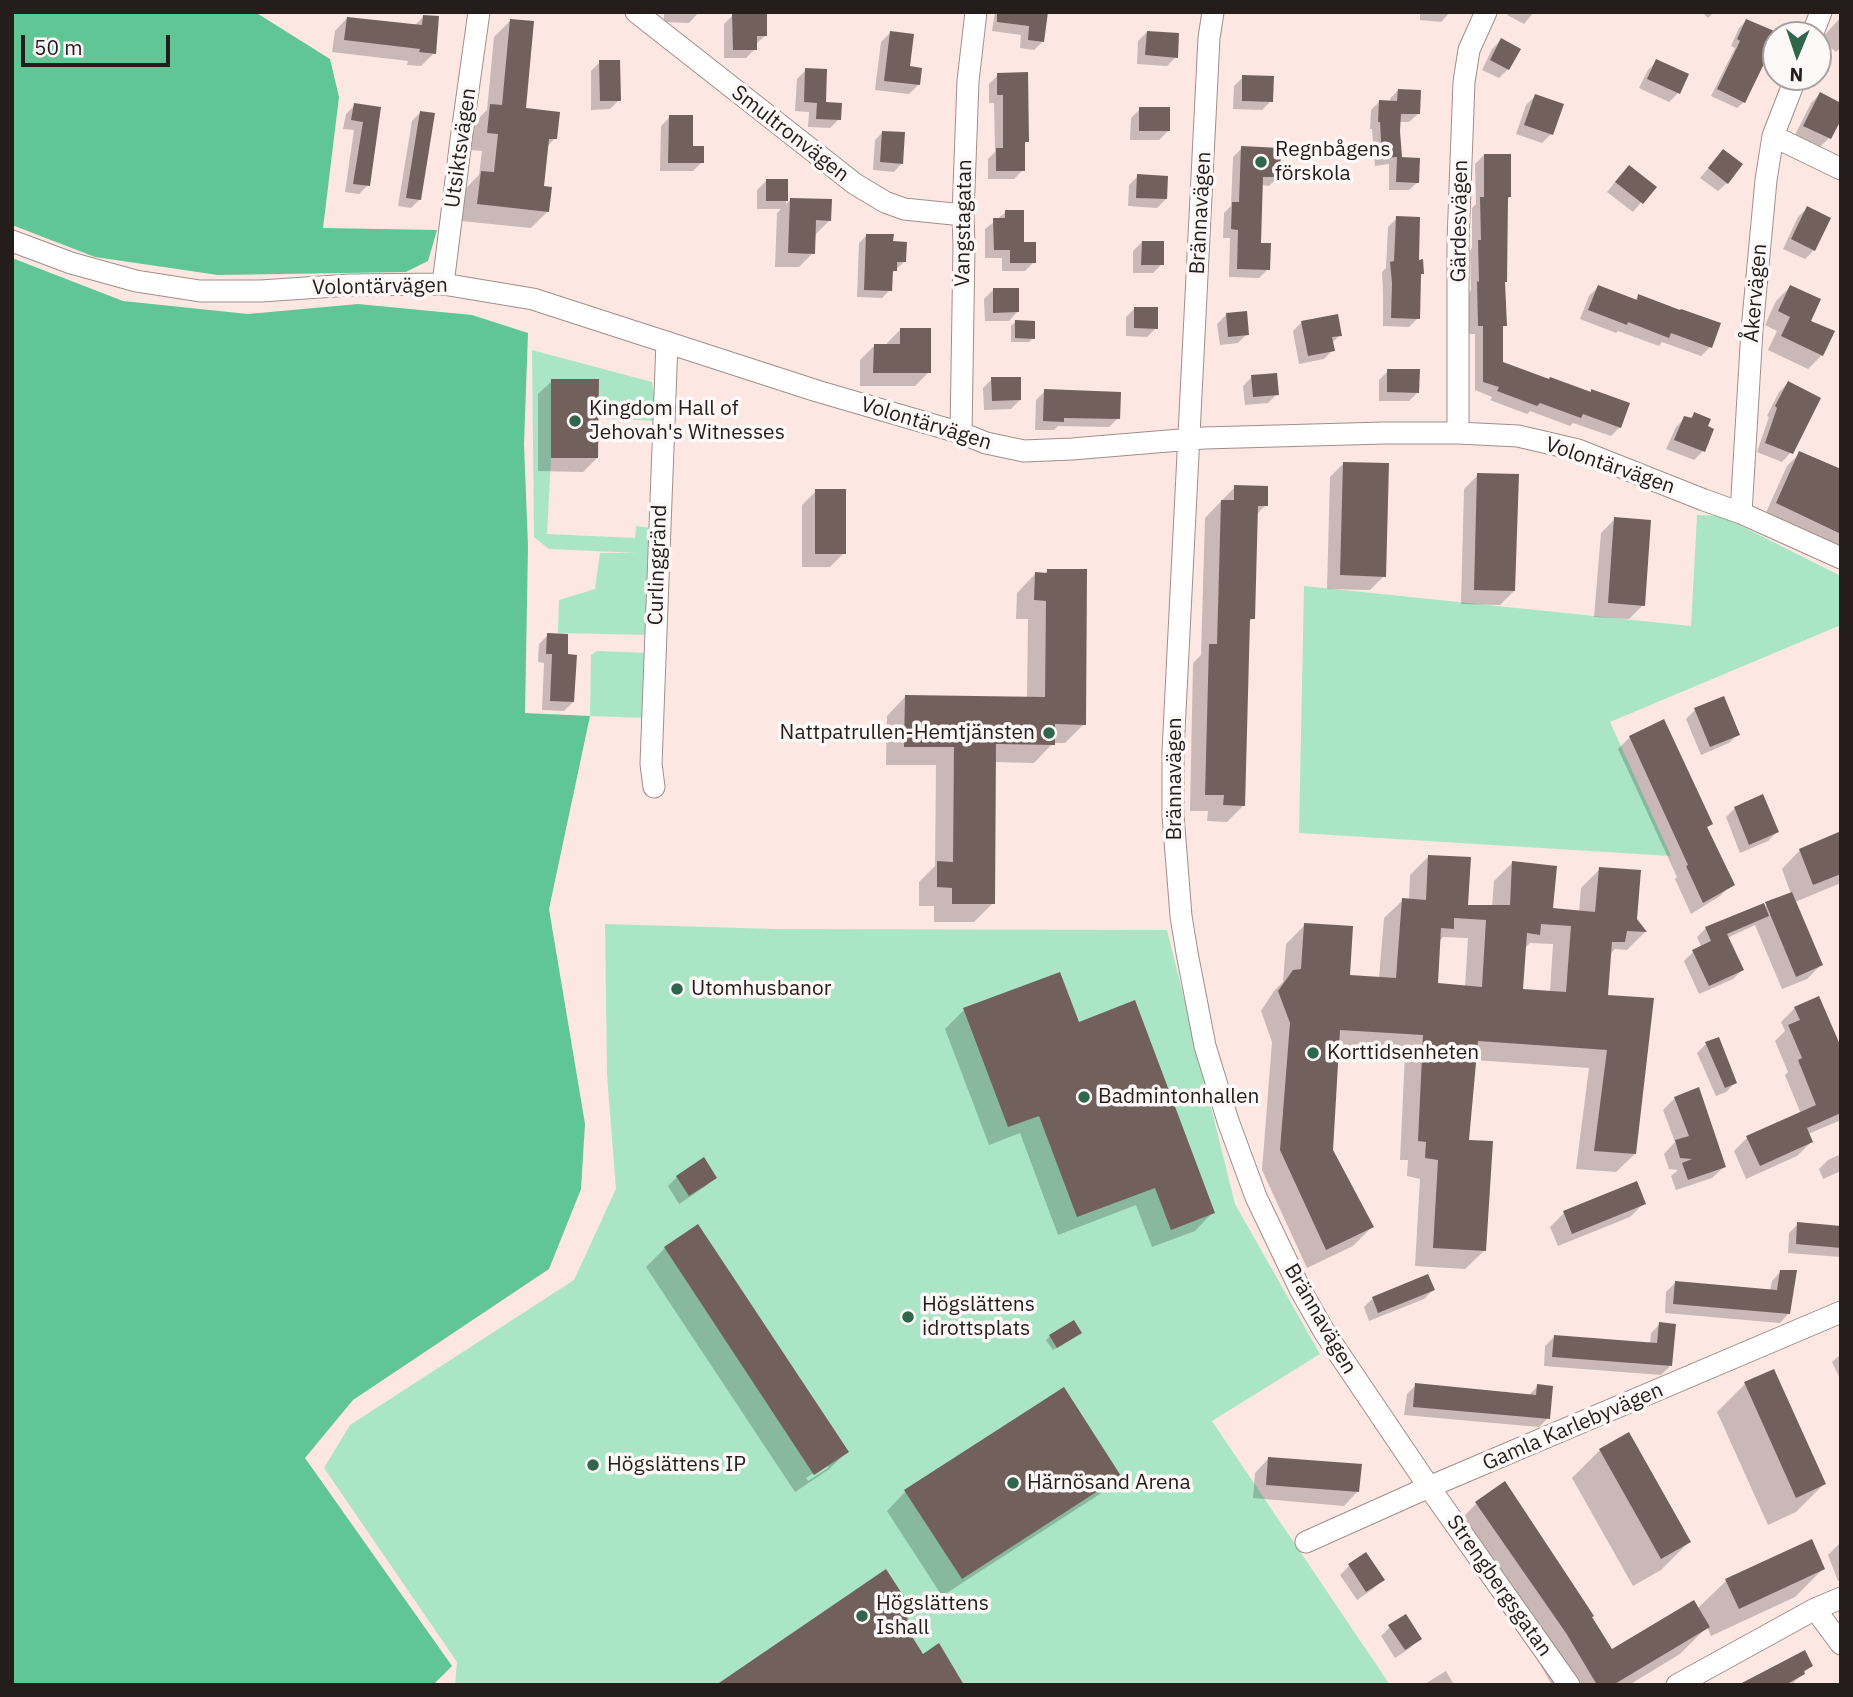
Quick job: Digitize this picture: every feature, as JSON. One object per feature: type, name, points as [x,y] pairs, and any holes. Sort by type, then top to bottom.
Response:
[{"type":"street","name":"Utsiktsvägen","points":[[443,284],[479,12]]},
{"type":"street","name":"Smultronvägen","points":[[636,12],[855,184],[885,202],[904,209],[963,215]]},
{"type":"street","name":"Vangstagatan","points":[[961,433],[963,215],[968,82],[976,12]]},
{"type":"street","name":"Brännavägen","points":[[1213,12],[1209,38],[1173,751],[1173,815],[1181,916],[1205,1046],[1228,1121],[1256,1197],[1300,1289],[1341,1359],[1429,1487]]},
{"type":"street","name":"Gärdesvägen","points":[[1458,433],[1458,242],[1464,82],[1469,50],[1486,12]]},
{"type":"street","name":"Åkervägen","points":[[1741,513],[1766,180],[1773,136],[1791,91]]},
{"type":"street","points":[[1773,136],[1841,169]]},
{"type":"street","name":"Volontärvägen","points":[[12,241],[71,263],[136,281],[200,290],[261,291],[349,285],[443,284],[533,299],[817,391],[961,433],[986,443],[1024,451],[1072,450],[1189,439],[1384,433],[1518,436],[1578,450],[1741,513],[1841,558]]},
{"type":"street","name":"Curlinggränd","points":[[654,787],[651,751],[667,342]]},
{"type":"street","name":"Gamla Karlebyvägen","points":[[1306,1542],[1841,1312]]},
{"type":"street","name":"Strengbergsgatan","points":[[1429,1487],[1569,1685]]},
{"type":"street","points":[[1677,1685],[1815,1608],[1841,1598]]},
{"type":"street","points":[[1815,1608],[1841,1644]]},
{"type":"green space","points":[[12,12],[255,12],[330,59],[339,97],[323,228],[437,230],[428,261],[406,272],[218,275],[95,257],[12,225]]},
{"type":"green space","points":[[12,258],[123,301],[248,314],[358,304],[472,315],[528,333],[524,444],[528,546],[525,713],[590,716],[549,909],[585,1124],[581,1189],[549,1269],[353,1400],[305,1458],[452,1666],[433,1685],[12,1685]]},
{"type":"green space","points":[[532,350],[652,382],[656,404],[655,421],[599,418],[599,379],[551,379],[547,534],[635,538],[636,526],[652,528],[650,635],[558,633],[559,600],[595,589],[600,553],[637,553],[549,549],[534,537]]},
{"type":"green space","points":[[1697,515],[1721,516],[1841,576],[1841,625],[1610,722],[1671,856],[1299,833],[1304,586],[1691,626]]},
{"type":"green space","points":[[597,651],[649,653],[646,718],[590,716],[591,655]]},
{"type":"green space","name":"Högslättens idrottsplats","points":[[605,924],[775,929],[1167,930],[1235,1204],[1320,1354],[1212,1421],[1390,1685],[455,1685],[457,1662],[324,1468],[350,1425],[574,1280],[616,1189],[607,1075]]},
{"type":"building","points":[[997,12],[1048,12],[1044,42],[1028,40],[1029,26],[997,22]]},
{"type":"building","points":[[732,13],[767,13],[767,36],[757,36],[757,50],[733,50]]},
{"type":"building","points":[[423,15],[439,16],[436,54],[419,52],[420,49],[344,40],[347,17],[422,25]]},
{"type":"building","points":[[510,19],[534,21],[526,108],[560,112],[557,139],[549,139],[544,186],[552,187],[549,212],[477,204],[481,171],[494,172],[498,134],[487,133],[490,104],[502,105]]},
{"type":"building","points":[[1746,19],[1762,26],[1762,68],[1745,103],[1717,89],[1740,41],[1737,39]]},
{"type":"building","points":[[890,31],[914,34],[910,66],[922,68],[920,85],[884,81]]},
{"type":"building","points":[[1147,31],[1179,33],[1178,58],[1145,55]]},
{"type":"building","points":[[1501,38],[1521,49],[1509,70],[1490,60]]},
{"type":"building","points":[[1656,59],[1689,74],[1680,94],[1647,79]]},
{"type":"building","points":[[599,60],[620,60],[621,101],[600,101]]},
{"type":"building","points":[[805,68],[827,69],[826,102],[842,103],[841,120],[816,119],[817,103],[804,102]]},
{"type":"building","points":[[1028,72],[1029,142],[1025,142],[1025,171],[996,171],[996,148],[1003,148],[1003,95],[997,95],[997,73]]},
{"type":"building","points":[[1242,75],[1274,76],[1273,102],[1242,101]]},
{"type":"building","points":[[1398,89],[1421,90],[1420,114],[1401,114],[1400,131],[1400,157],[1420,158],[1419,183],[1396,182],[1397,157],[1382,158],[1378,122],[1379,100],[1397,101]]},
{"type":"building","points":[[1820,92],[1841,103],[1841,120],[1831,139],[1803,126]]},
{"type":"building","points":[[1535,94],[1564,104],[1553,135],[1524,125]]},
{"type":"building","points":[[354,103],[381,107],[370,186],[353,184],[363,122],[351,120]]},
{"type":"building","points":[[1139,107],[1170,107],[1170,131],[1139,131]]},
{"type":"building","points":[[420,111],[435,113],[421,200],[406,198]]},
{"type":"building","points":[[669,115],[693,115],[693,146],[704,146],[704,163],[668,163]]},
{"type":"building","points":[[882,131],[905,132],[903,164],[880,162]]},
{"type":"building","points":[[1241,146],[1281,148],[1280,177],[1263,177],[1261,243],[1271,243],[1270,270],[1237,269],[1238,230],[1231,229],[1232,202],[1239,202]]},
{"type":"building","points":[[1723,149],[1743,164],[1728,184],[1708,168]]},
{"type":"building","points":[[1484,154],[1511,154],[1505,282],[1507,326],[1503,326],[1503,362],[1630,403],[1621,428],[1583,414],[1581,418],[1540,403],[1537,406],[1497,391],[1499,387],[1483,382],[1483,326],[1478,326],[1477,281],[1479,282],[1478,240],[1481,240],[1480,197],[1484,197]]},
{"type":"building","points":[[1629,165],[1657,187],[1643,204],[1615,182]]},
{"type":"building","points":[[1137,174],[1168,176],[1167,199],[1136,198]]},
{"type":"building","points":[[766,179],[788,179],[788,201],[766,201]]},
{"type":"building","points":[[790,198],[832,199],[831,221],[816,220],[815,254],[788,253]]},
{"type":"building","points":[[1807,206],[1831,218],[1815,251],[1791,239]]},
{"type":"building","points":[[1005,210],[1024,210],[1024,242],[1036,242],[1036,263],[1010,263],[1010,250],[994,250],[993,218],[1005,218]]},
{"type":"building","points":[[1396,216],[1420,217],[1419,260],[1423,259],[1424,274],[1421,274],[1420,319],[1391,318],[1390,262],[1394,261]]},
{"type":"building","points":[[866,234],[894,234],[893,241],[907,242],[906,262],[897,262],[897,271],[893,271],[892,291],[864,290]]},
{"type":"building","points":[[1142,241],[1164,241],[1164,265],[1141,265]]},
{"type":"building","points":[[1598,285],[1637,300],[1638,294],[1721,323],[1712,348],[1671,333],[1669,338],[1588,310]]},
{"type":"building","points":[[1790,285],[1821,299],[1811,321],[1835,331],[1823,356],[1781,336],[1790,317],[1778,311]]},
{"type":"building","points":[[993,288],[1019,288],[1019,312],[993,313]]},
{"type":"building","points":[[1134,307],[1158,307],[1158,329],[1134,328]]},
{"type":"building","points":[[1247,311],[1249,335],[1228,337],[1226,313]]},
{"type":"building","points":[[1338,314],[1342,336],[1332,337],[1335,351],[1308,356],[1301,321]]},
{"type":"building","points":[[1015,320],[1035,321],[1035,339],[1015,338]]},
{"type":"building","points":[[900,328],[931,328],[931,373],[873,373],[874,344],[900,344]]},
{"type":"building","points":[[1387,369],[1420,369],[1419,393],[1387,392]]},
{"type":"building","points":[[1277,373],[1279,395],[1253,397],[1251,375]]},
{"type":"building","points":[[991,377],[1021,377],[1021,400],[992,401]]},
{"type":"building","name":"Kingdom Hall of Jehovah's Witnesses","points":[[551,379],[599,379],[598,458],[551,458]]},
{"type":"building","points":[[1788,381],[1821,398],[1793,454],[1765,443],[1777,408],[1775,406]]},
{"type":"building","points":[[1044,389],[1121,392],[1120,419],[1064,418],[1064,422],[1043,421]]},
{"type":"building","points":[[1694,412],[1711,419],[1708,426],[1714,429],[1705,452],[1674,440],[1684,416],[1692,418]]},
{"type":"building","points":[[1799,451],[1841,469],[1841,534],[1776,503]]},
{"type":"building","points":[[1343,462],[1389,463],[1386,577],[1340,575]]},
{"type":"building","points":[[1477,473],[1519,474],[1515,591],[1474,590]]},
{"type":"building","points":[[1234,485],[1268,486],[1268,506],[1258,506],[1255,619],[1250,619],[1245,806],[1223,805],[1224,795],[1205,795],[1209,644],[1217,644],[1221,500],[1234,500]]},
{"type":"building","points":[[815,489],[846,489],[846,554],[815,554]]},
{"type":"building","points":[[1614,517],[1651,520],[1645,606],[1608,603]]},
{"type":"building","points":[[1047,569],[1087,569],[1086,725],[1055,724],[1055,745],[996,744],[995,904],[952,904],[952,888],[937,887],[937,861],[953,862],[954,747],[904,747],[905,695],[1045,697],[1046,601],[1034,600],[1035,572],[1047,573]]},
{"type":"building","points":[[547,633],[568,634],[568,654],[577,655],[574,702],[550,701],[552,654],[546,654]]},
{"type":"building","points":[[1724,696],[1740,735],[1710,747],[1694,708]]},
{"type":"building","points":[[1664,719],[1713,824],[1707,827],[1735,885],[1703,903],[1629,736]]},
{"type":"building","points":[[1763,794],[1779,832],[1749,845],[1734,807]]},
{"type":"building","points":[[1841,831],[1841,874],[1813,885],[1799,849]]},
{"type":"building","name":"Korttidsenheten","points":[[1428,855],[1471,857],[1468,905],[1510,905],[1512,861],[1557,866],[1553,908],[1595,912],[1599,867],[1641,870],[1637,919],[1647,932],[1627,931],[1625,942],[1612,942],[1608,995],[1654,998],[1636,1154],[1594,1151],[1607,1050],[1478,1041],[1469,1140],[1493,1141],[1486,1251],[1433,1248],[1438,1160],[1425,1158],[1426,1142],[1418,1141],[1423,1035],[1340,1030],[1333,1150],[1374,1227],[1326,1250],[1280,1150],[1290,1023],[1278,991],[1293,970],[1301,969],[1304,923],[1353,926],[1350,975],[1396,978],[1402,898],[1426,900]],"holes":[[[1454,918],[1486,920],[1482,987],[1438,983],[1441,928],[1454,929]],[[1541,924],[1571,926],[1566,992],[1523,989],[1527,933],[1540,935]]]},
{"type":"building","points":[[1792,892],[1823,965],[1796,977],[1765,902]]},
{"type":"building","points":[[1764,903],[1769,916],[1727,934],[1744,970],[1709,986],[1692,950],[1711,941],[1705,927]]},
{"type":"building","name":"Badmintonhallen","points":[[1060,972],[1079,1022],[1135,1000],[1215,1213],[1171,1230],[1155,1188],[1077,1217],[1039,1116],[1008,1127],[963,1008]]},
{"type":"building","points":[[1819,996],[1841,1047],[1841,1113],[1807,1128],[1813,1142],[1760,1166],[1746,1136],[1816,1105],[1798,1060],[1802,1058],[1788,1025],[1800,1020],[1794,1007]]},
{"type":"building","points":[[1719,1037],[1737,1083],[1725,1088],[1705,1042]]},
{"type":"building","points":[[1699,1087],[1726,1167],[1688,1180],[1682,1163],[1692,1159],[1680,1158],[1675,1140],[1689,1136],[1674,1097]]},
{"type":"building","points":[[704,1157],[717,1178],[689,1196],[676,1176]]},
{"type":"building","points":[[1637,1181],[1646,1204],[1572,1234],[1563,1211]]},
{"type":"building","points":[[1797,1222],[1841,1226],[1841,1248],[1796,1244]]},
{"type":"building","points":[[698,1224],[849,1452],[814,1475],[664,1247]]},
{"type":"building","points":[[1780,1270],[1797,1270],[1790,1314],[1673,1304],[1675,1281],[1777,1290]]},
{"type":"building","points":[[1428,1274],[1435,1290],[1378,1313],[1372,1297]]},
{"type":"building","points":[[1074,1320],[1082,1333],[1057,1348],[1049,1335]]},
{"type":"building","points":[[1659,1322],[1676,1324],[1672,1366],[1552,1357],[1554,1335],[1657,1343]]},
{"type":"building","points":[[1774,1369],[1826,1484],[1796,1498],[1744,1382]]},
{"type":"building","points":[[1415,1383],[1536,1395],[1537,1384],[1553,1386],[1550,1419],[1413,1407]]},
{"type":"building","name":"Härnösand Arena","points":[[1064,1387],[1121,1476],[962,1579],[904,1490]]},
{"type":"building","points":[[1629,1432],[1691,1542],[1661,1559],[1599,1449]]},
{"type":"building","points":[[1268,1457],[1362,1464],[1359,1492],[1266,1485]]},
{"type":"building","points":[[1505,1481],[1594,1616],[1592,1617],[1612,1649],[1694,1600],[1710,1627],[1613,1685],[1597,1685],[1566,1633],[1475,1502]]},
{"type":"building","points":[[1812,1539],[1825,1569],[1739,1609],[1725,1579]]},
{"type":"building","points":[[1366,1552],[1385,1580],[1366,1592],[1348,1564]]},
{"type":"building","name":"Högslättens Ishall","points":[[886,1569],[910,1606],[906,1627],[923,1654],[939,1643],[964,1685],[716,1685]]},
{"type":"building","points":[[1406,1614],[1422,1639],[1405,1650],[1388,1625]]},
{"type":"building","points":[[1805,1650],[1813,1666],[1804,1671],[1805,1674],[1785,1685],[1738,1685]]},
{"type":"place","name":"Regnbågens förskola","points":[[1261,162]]},
{"type":"place","name":"Kingdom Hall of Jehovah's Witnesses","points":[[575,421]]},
{"type":"place","name":"Nattpatrullen-Hemtjänsten","points":[[1049,733]]},
{"type":"place","name":"Utomhusbanor","points":[[677,989]]},
{"type":"place","name":"Korttidsenheten","points":[[1313,1053]]},
{"type":"place","name":"Badmintonhallen","points":[[1084,1097]]},
{"type":"place","name":"Högslättens idrottsplats","points":[[908,1317]]},
{"type":"place","name":"Högslättens IP","points":[[593,1465]]},
{"type":"place","name":"Härnösand Arena","points":[[1013,1483]]},
{"type":"place","name":"Högslättens Ishall","points":[[862,1616]]}]
